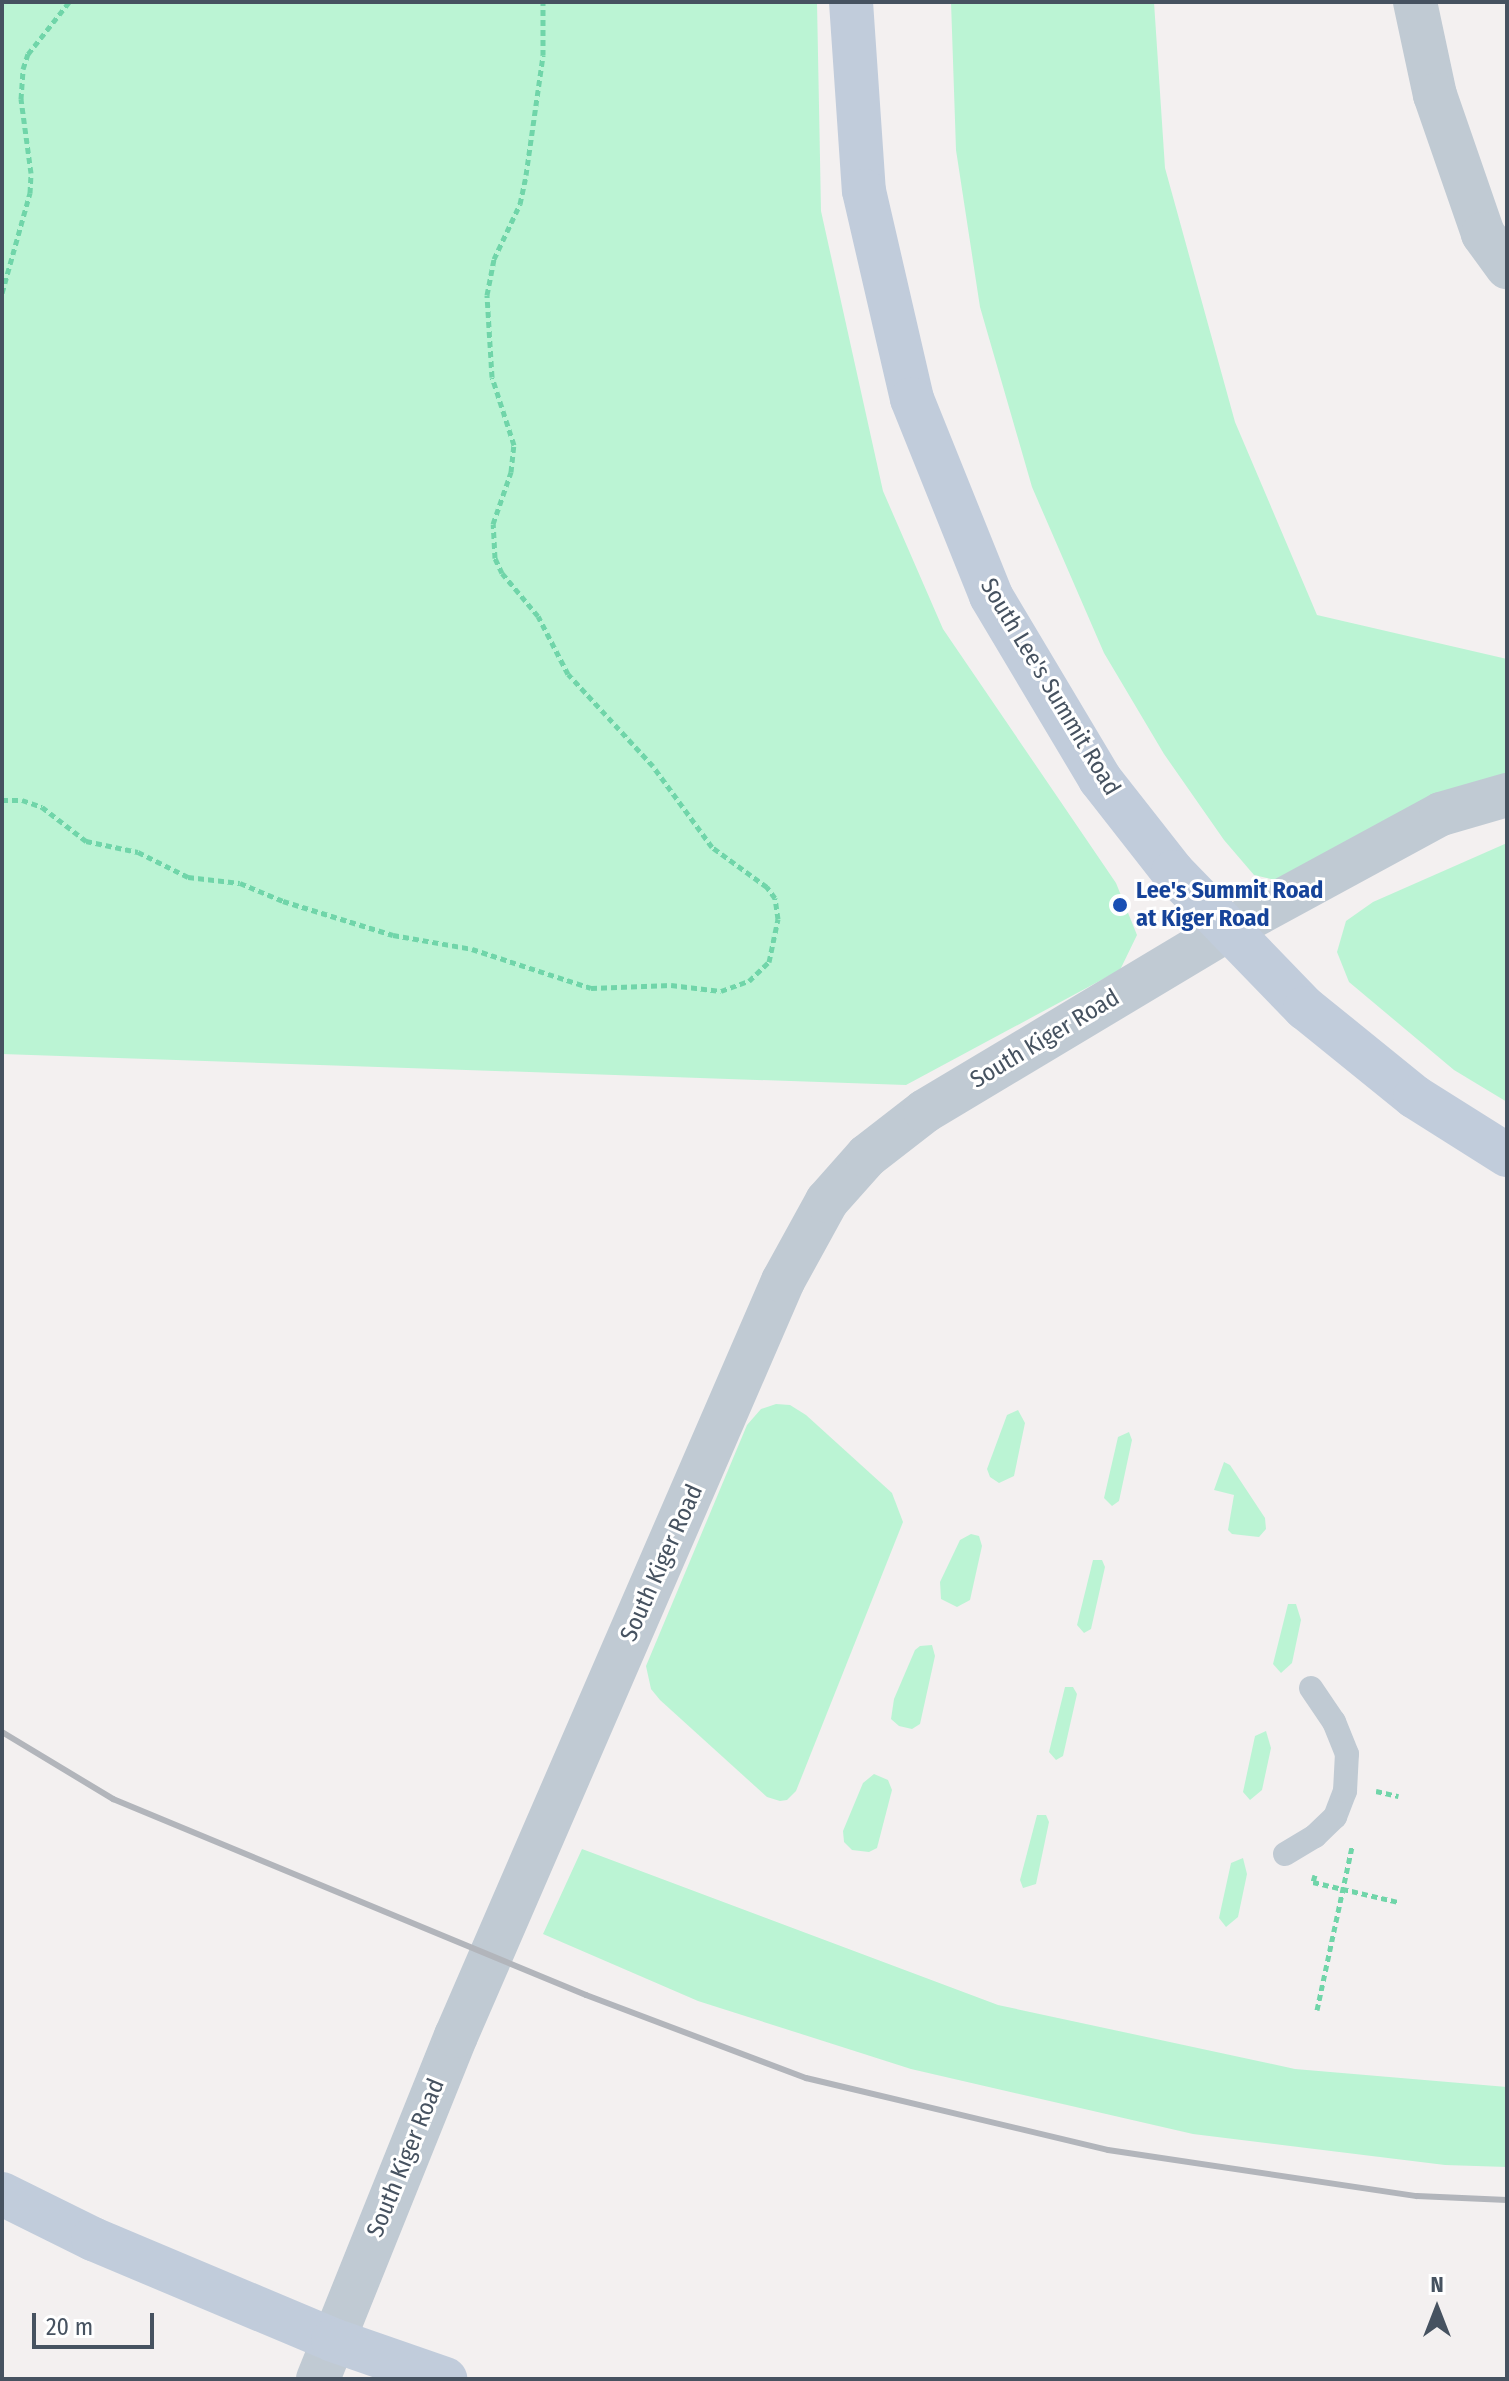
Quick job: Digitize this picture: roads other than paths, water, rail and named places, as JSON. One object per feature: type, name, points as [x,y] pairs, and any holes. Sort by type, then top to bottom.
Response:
[{"type":"main road","name":"South Lee's Summit Road","points":[[851,2],[864,191],[912,399],[991,596],[1100,779],[1173,872],[1317,1018],[1415,1097],[1507,1155]]},
{"type":"main road","points":[[2,2194],[325,2359],[445,2379]]},
{"type":"street","points":[[1415,2],[1435,95],[1483,234],[1507,267]]},
{"type":"street","name":"South Kiger Road","points":[[325,2359],[456,2036],[783,1281],[827,1201],[867,1156],[925,1111],[1229,929],[1441,814],[1507,795]]},
{"type":"lane","points":[[1285,1854],[1315,1836],[1335,1817],[1345,1791],[1347,1754],[1334,1722],[1311,1688]]},
{"type":"railway","points":[[2,1732],[113,1799],[586,1995],[806,2078],[1108,2150],[1417,2196],[1507,2200]]},
{"type":"place","name":"Lee's Summit Road at Kiger Road","points":[[1120,905]]}]
